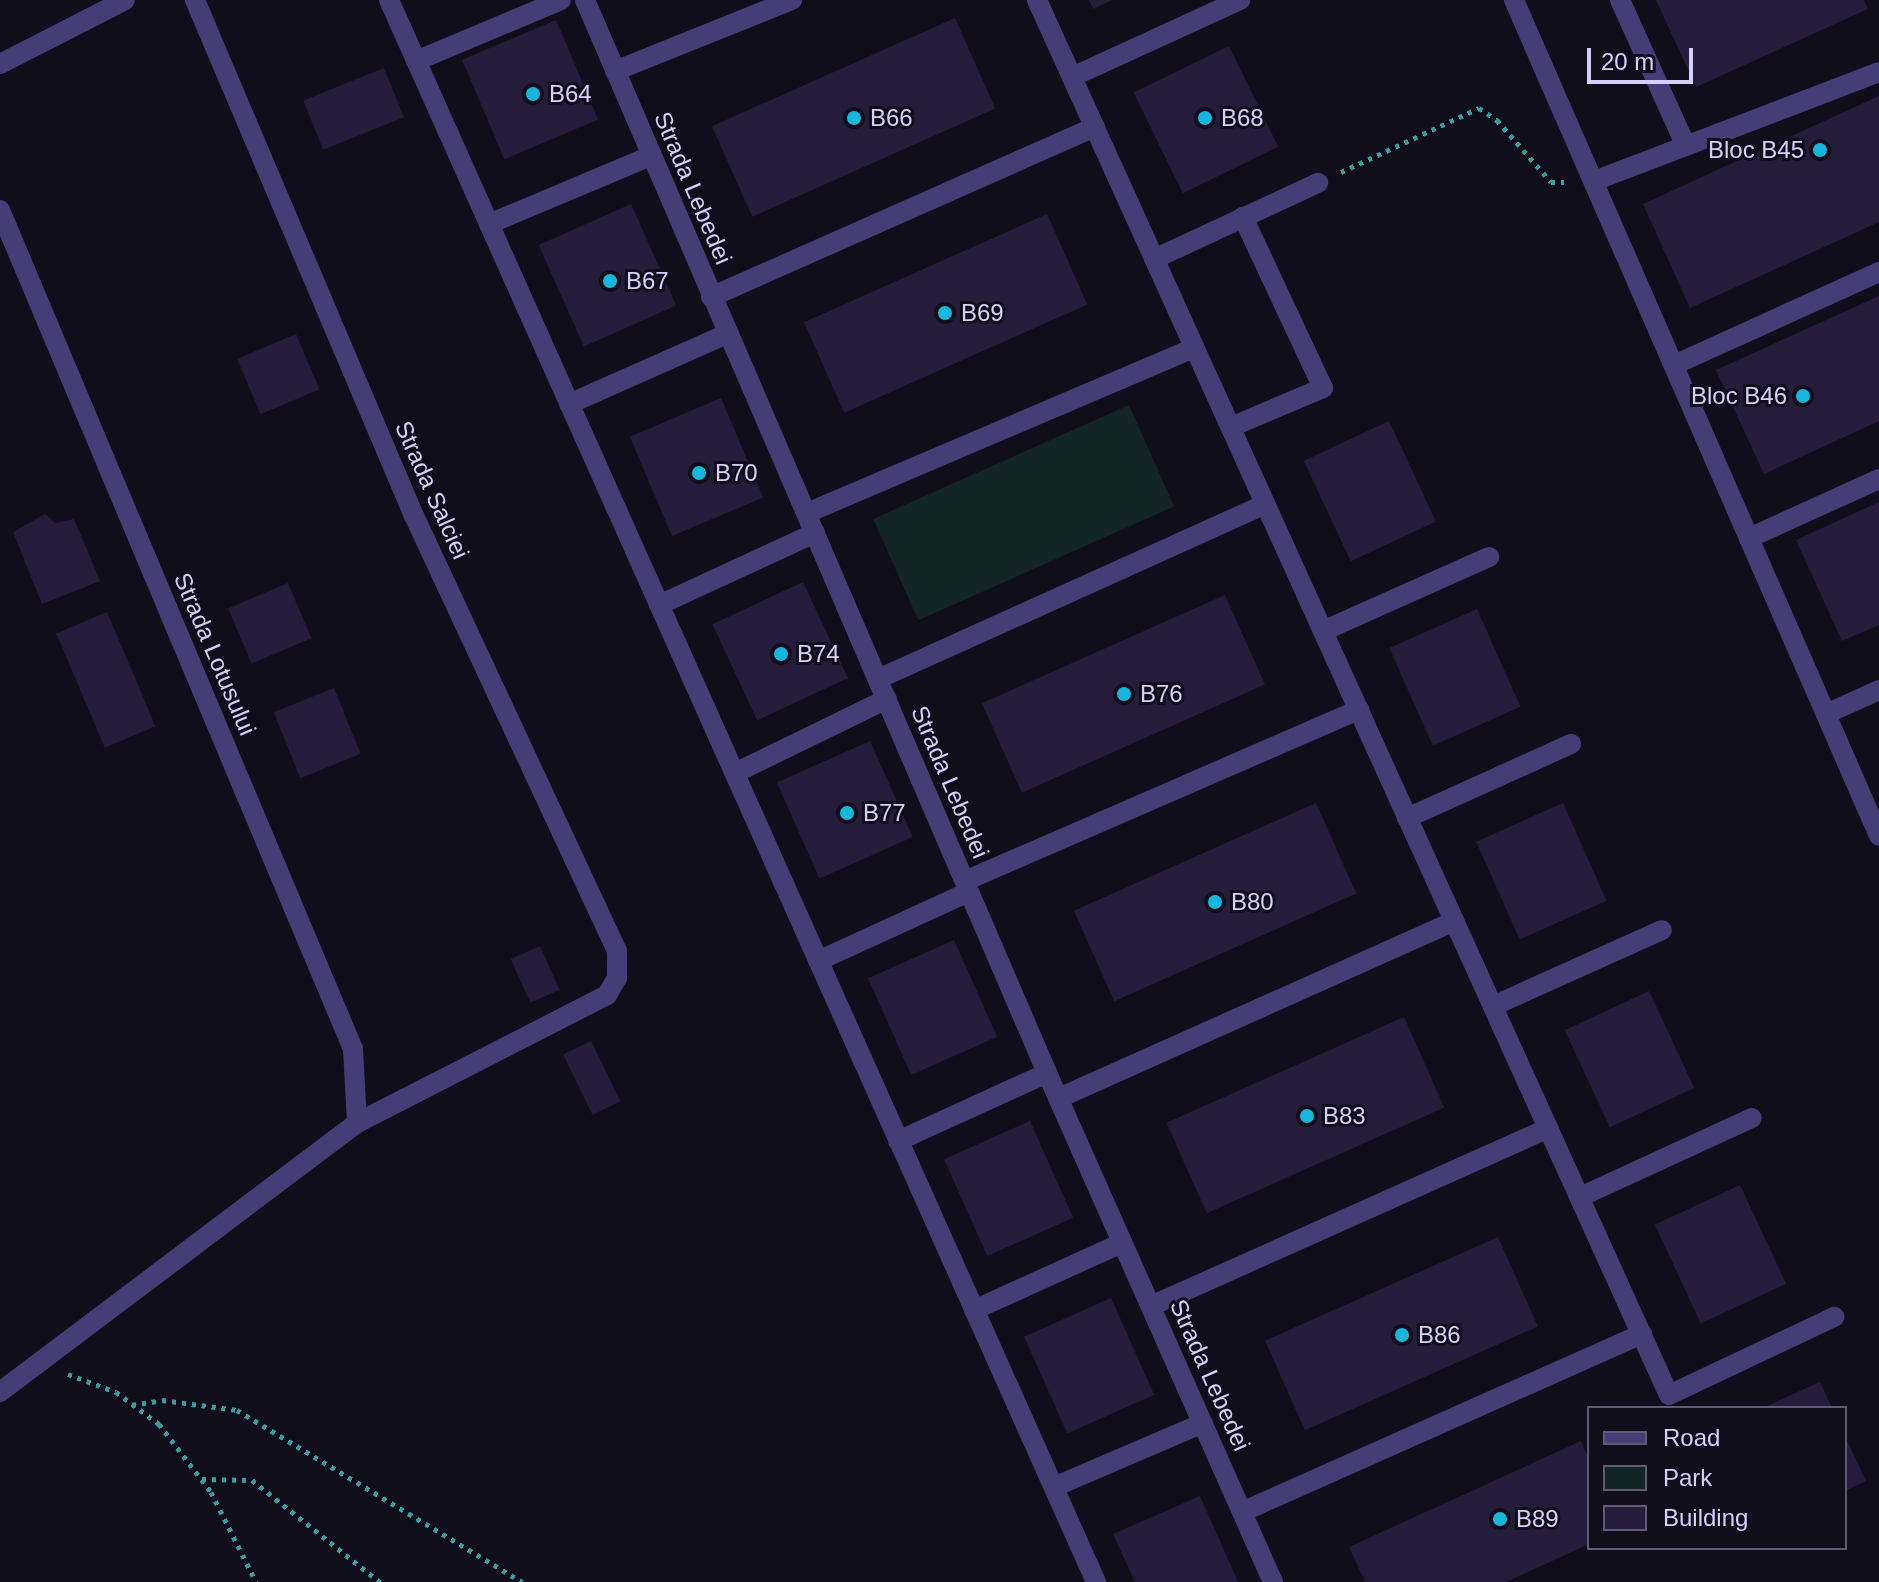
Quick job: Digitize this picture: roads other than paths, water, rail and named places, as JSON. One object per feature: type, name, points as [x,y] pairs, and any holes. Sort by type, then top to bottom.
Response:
[{"type":"street","points":[[0,64],[125,0]]},
{"type":"street","name":"Strada Salciei","points":[[195,0],[414,516],[617,951],[617,978],[607,995],[357,1123]]},
{"type":"street","points":[[389,0],[1096,1582]]},
{"type":"street","points":[[416,61],[561,0]]},
{"type":"street","name":"Strada Lebedei","points":[[585,0],[1047,1073],[1273,1582]]},
{"type":"street","points":[[615,71],[792,0]]},
{"type":"street","points":[[1037,0],[1669,1395],[1834,1317]]},
{"type":"street","points":[[1072,77],[1240,0]]},
{"type":"street","points":[[1514,0],[1879,836]]},
{"type":"street","points":[[1620,0],[1686,146]]},
{"type":"street","points":[[1594,181],[1879,72]]},
{"type":"street","points":[[711,297],[1095,127]]},
{"type":"street","points":[[489,224],[651,156]]},
{"type":"street","points":[[1154,259],[1318,183]]},
{"type":"street","name":"Strada Lotusului","points":[[0,210],[353,1049],[357,1123]]},
{"type":"street","points":[[1231,427],[1323,388],[1243,217]]},
{"type":"street","points":[[1674,365],[1879,272]]},
{"type":"street","points":[[569,404],[727,334]]},
{"type":"street","points":[[807,513],[1194,348]]},
{"type":"street","points":[[1749,538],[1879,479]]},
{"type":"street","points":[[878,679],[1265,504]]},
{"type":"street","points":[[659,605],[815,533]]},
{"type":"street","points":[[1323,631],[1489,557]]},
{"type":"street","points":[[1826,714],[1879,690]]},
{"type":"street","points":[[735,773],[887,699]]},
{"type":"street","points":[[818,961],[967,886],[1359,710]]},
{"type":"street","points":[[1407,818],[1571,744]]},
{"type":"street","points":[[1059,1098],[1454,921]]},
{"type":"street","points":[[1493,1006],[1662,930]]},
{"type":"street","points":[[898,1141],[1047,1073]]},
{"type":"street","points":[[1580,1197],[1752,1118]]},
{"type":"street","points":[[0,1392],[34,1361],[357,1123]]},
{"type":"street","points":[[1151,1306],[1548,1128]]},
{"type":"street","points":[[974,1310],[1122,1243]]},
{"type":"street","points":[[1242,1512],[1642,1334]]},
{"type":"street","points":[[1054,1487],[1203,1423]]},
{"type":"place","name":"B64","points":[[533,94]]},
{"type":"place","name":"B66","points":[[854,118]]},
{"type":"place","name":"B68","points":[[1205,118]]},
{"type":"place","name":"Bloc B45","points":[[1820,150]]},
{"type":"place","name":"B67","points":[[610,281]]},
{"type":"place","name":"B69","points":[[945,313]]},
{"type":"place","name":"Bloc B46","points":[[1803,396]]},
{"type":"place","name":"B70","points":[[699,473]]},
{"type":"place","name":"B74","points":[[781,654]]},
{"type":"place","name":"B76","points":[[1124,694]]},
{"type":"place","name":"B77","points":[[847,813]]},
{"type":"place","name":"B80","points":[[1215,902]]},
{"type":"place","name":"B83","points":[[1307,1116]]},
{"type":"place","name":"B86","points":[[1402,1335]]},
{"type":"place","name":"B89","points":[[1500,1519]]}]
